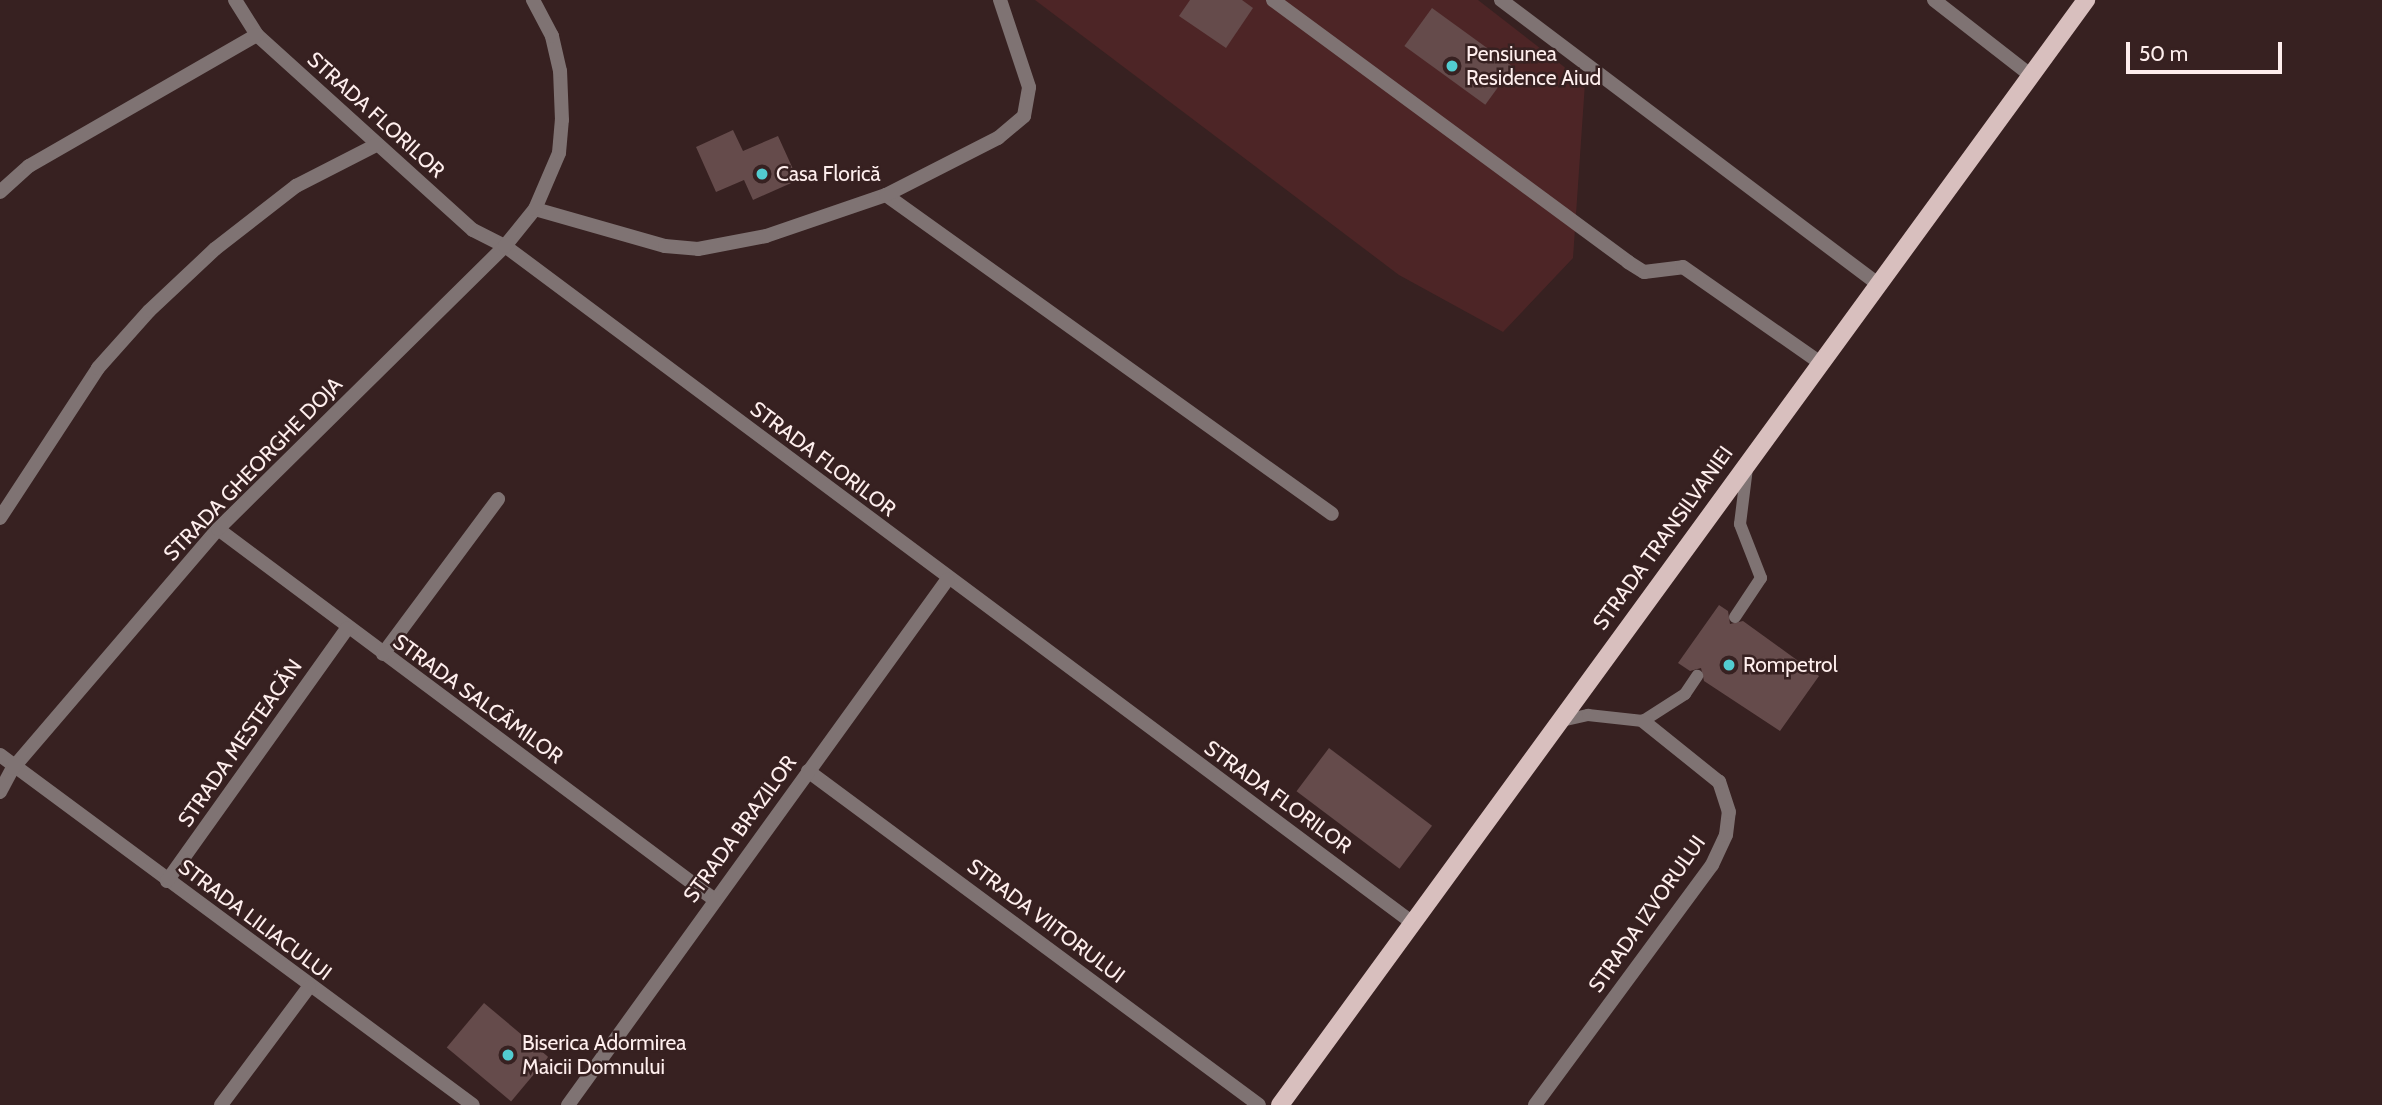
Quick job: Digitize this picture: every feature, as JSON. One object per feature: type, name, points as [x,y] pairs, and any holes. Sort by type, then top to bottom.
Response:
[{"type":"main road","name":"STRADA TRANSILVANIEI","points":[[1280,1105],[2029,74],[2086,0]]},
{"type":"street","name":"STRADA FLORILOR","points":[[235,0],[257,35],[473,230],[505,246],[947,580],[1413,923]]},
{"type":"street","name":"STRADA GHEORGHE DOJA","points":[[0,792],[13,768],[218,529],[505,246],[535,209],[559,153],[562,120],[555,47],[534,0]]},
{"type":"street","points":[[535,209],[665,246],[698,248],[766,236],[886,195],[998,138],[1024,116],[1028,104],[1027,74],[1000,0]]},
{"type":"street","points":[[1273,0],[1628,262],[1644,272],[1683,267],[1819,362]]},
{"type":"street","points":[[1501,0],[1877,283]]},
{"type":"street","points":[[1934,0],[2029,74]]},
{"type":"street","points":[[0,191],[29,166],[257,35]]},
{"type":"street","points":[[0,519],[98,368],[149,311],[215,249],[296,186],[376,145]]},
{"type":"street","points":[[886,195],[1332,514]]},
{"type":"street","points":[[383,654],[498,499]]},
{"type":"street","name":"STRADA SALCÂMILOR","points":[[218,529],[347,629],[715,900]]},
{"type":"street","name":"STRADA BRAZILOR","points":[[568,1105],[947,580]]},
{"type":"street","name":"STRADA MESTEACĂN","points":[[167,881],[347,629]]},
{"type":"street","name":"STRADA IZVORULUI","points":[[1535,1105],[1712,865],[1726,835],[1729,812],[1719,782],[1643,721]]},
{"type":"street","points":[[0,755],[13,768]]},
{"type":"street","name":"STRADA LILIACULUI","points":[[13,768],[473,1105]]},
{"type":"street","name":"STRADA VIITORULUI","points":[[808,771],[1259,1105]]},
{"type":"street","points":[[220,1105],[309,987]]},
{"type":"lane","points":[[1735,617],[1761,578],[1740,524],[1748,461]]},
{"type":"lane","points":[[1557,722],[1588,715],[1643,721],[1685,694],[1697,676]]},
{"type":"shaded area","points":[[1035,0],[1478,0],[1585,83],[1573,258],[1503,332],[1399,275]]},
{"type":"building","points":[[1190,0],[1242,0],[1253,8],[1226,48],[1179,16]]},
{"type":"building","points":[[1432,8],[1513,67],[1485,105],[1404,46]]},
{"type":"building","points":[[733,130],[743,151],[778,136],[798,180],[753,200],[744,180],[716,192],[696,147]]},
{"type":"building","points":[[1719,605],[1728,611],[1730,624],[1743,621],[1819,676],[1780,731],[1704,681],[1701,668],[1690,671],[1678,663]]},
{"type":"building","points":[[1329,748],[1432,826],[1400,869],[1297,791]]},
{"type":"building","points":[[484,1003],[548,1057],[511,1101],[447,1047]]},
{"type":"place","name":"Pensiunea Residence Aiud","points":[[1452,66]]},
{"type":"place","name":"Casa Florică","points":[[762,174]]},
{"type":"place","name":"Rompetrol","points":[[1729,665]]},
{"type":"place","name":"Biserica Adormirea Maicii Domnului","points":[[508,1055]]}]
